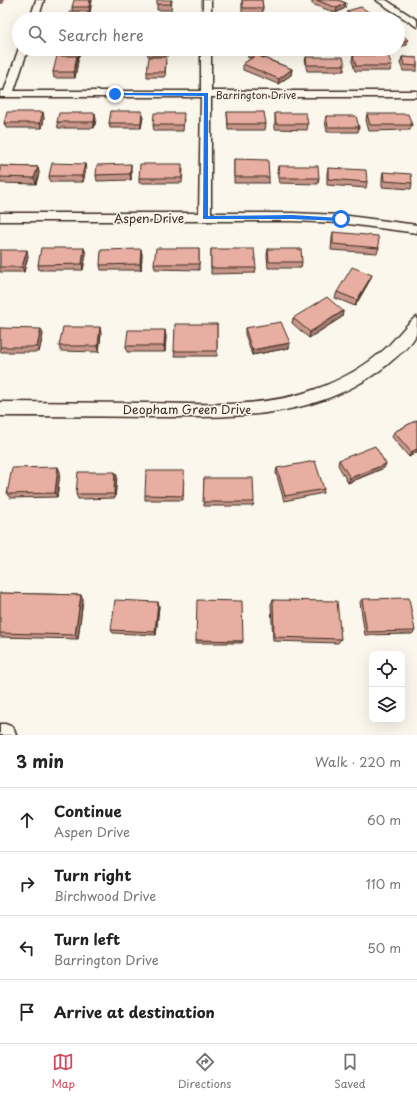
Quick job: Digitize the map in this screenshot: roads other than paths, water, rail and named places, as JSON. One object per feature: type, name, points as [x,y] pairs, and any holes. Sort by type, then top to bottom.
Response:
[{"type":"street","points":[[36,12],[40,0]]},
{"type":"street","points":[[206,12],[207,0]]},
{"type":"street","points":[[380,0],[398,12]]},
{"type":"street","points":[[405,16],[417,24]]},
{"type":"street","points":[[4,94],[20,56]]},
{"type":"street","points":[[205,218],[206,56]]},
{"type":"street","name":"Barrington Drive","points":[[4,94],[417,94]]},
{"type":"street","name":"Aspen Drive","points":[[0,218],[292,217],[341,219],[417,229]]},
{"type":"street","name":"Deopham Green Drive","points":[[0,409],[245,411],[292,404],[337,388],[362,375],[383,360],[401,343],[417,322]]},
{"type":"street","points":[[0,735],[5,735]]}]
